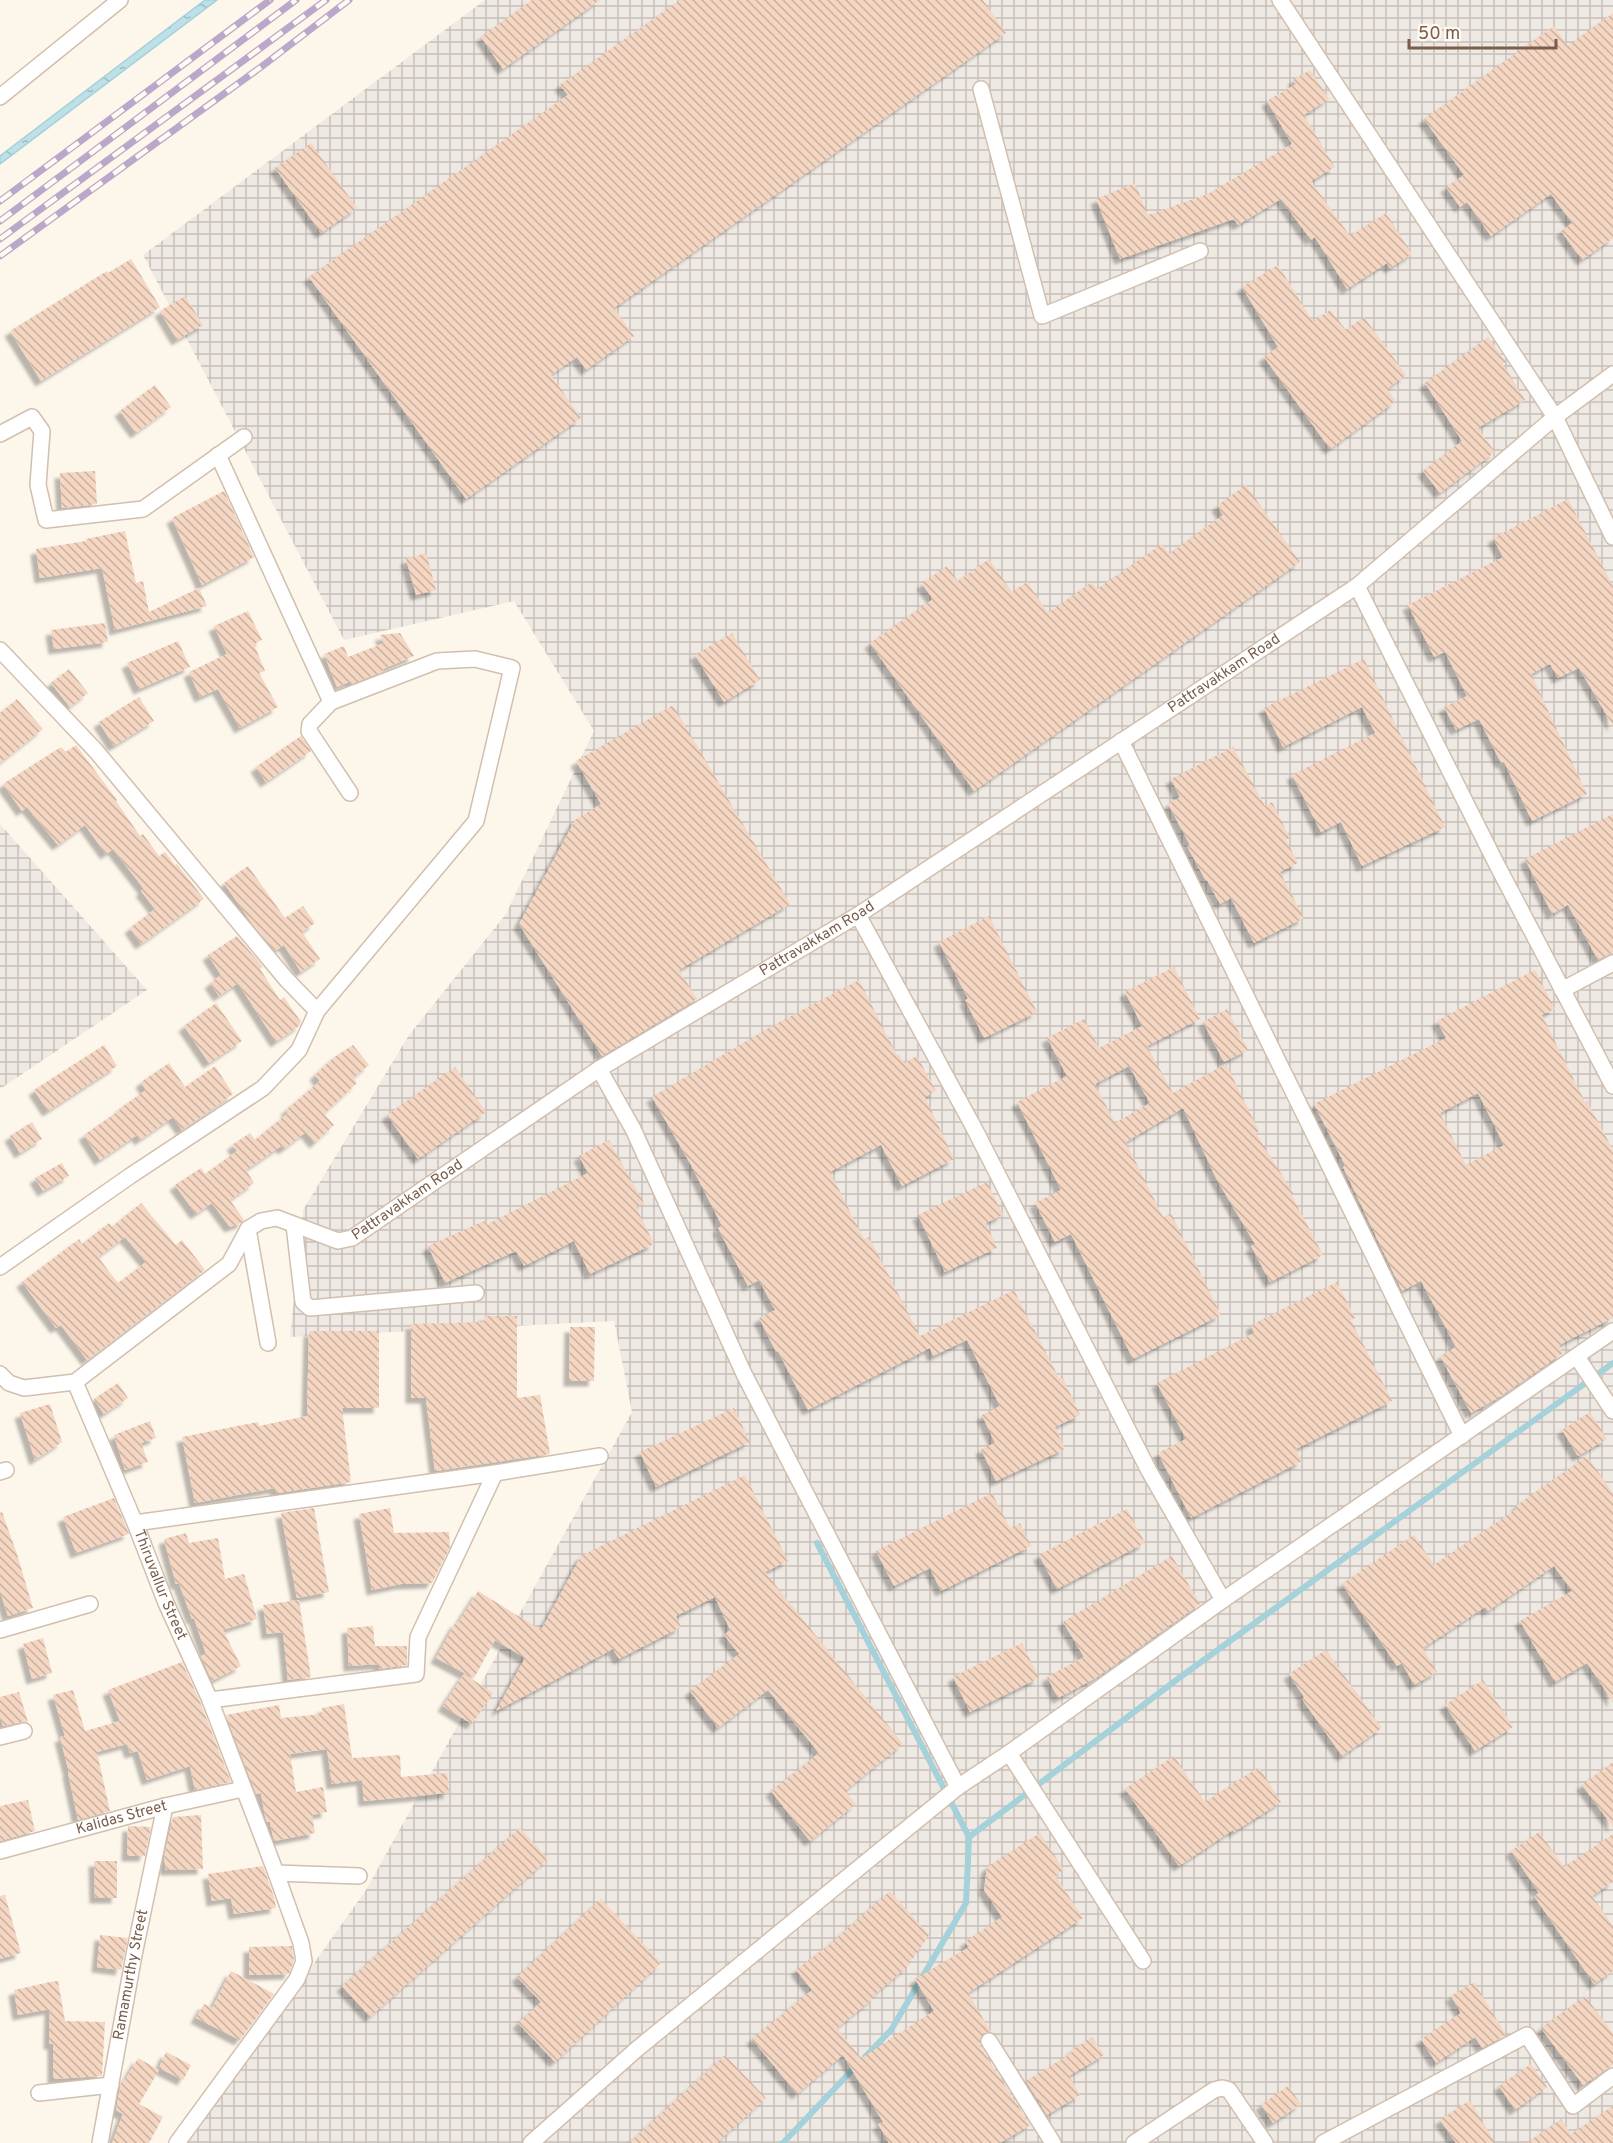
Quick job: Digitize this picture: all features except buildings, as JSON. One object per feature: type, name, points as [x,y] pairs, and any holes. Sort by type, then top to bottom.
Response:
[{"type":"street","points":[[1280,0],[1554,417],[1613,537]]},
{"type":"street","points":[[0,97],[114,2]]},
{"type":"street","points":[[981,89],[1042,316],[1200,251]]},
{"type":"street","name":"Pattravakkam Road","points":[[248,1229],[261,1221],[277,1218],[338,1241],[352,1238],[599,1069],[858,915],[1357,586],[1554,417],[1613,374]]},
{"type":"street","points":[[0,434],[32,417],[42,431],[38,485],[46,520],[143,509],[244,436]]},
{"type":"street","points":[[218,455],[331,702]]},
{"type":"street","points":[[1357,586],[1497,865],[1613,1086]]},
{"type":"street","points":[[0,650],[96,751],[286,979],[317,1011]]},
{"type":"street","points":[[0,1267],[130,1176],[263,1088],[299,1050],[317,1011],[476,821],[512,668],[475,659],[437,661],[331,702],[310,724],[309,731],[350,793]]},
{"type":"street","points":[[1121,741],[1462,1436]]},
{"type":"street","points":[[858,915],[973,1126],[1149,1471],[1223,1600]]},
{"type":"street","points":[[1562,990],[1613,963]]},
{"type":"street","points":[[599,1069],[633,1130],[744,1374],[958,1787]]},
{"type":"street","points":[[294,1225],[303,1302],[310,1308],[476,1293]]},
{"type":"street","points":[[248,1229],[268,1342]]},
{"type":"street","points":[[0,1374],[9,1383],[24,1388],[75,1382],[229,1264],[248,1229]]},
{"type":"street","points":[[531,2143],[637,2049],[958,1787],[1223,1600],[1613,1332]]},
{"type":"street","points":[[1577,1357],[1613,1411]]},
{"type":"street","name":"Thiruvallur Street","points":[[75,1382],[166,1602],[210,1700],[276,1873],[301,1943],[304,1961],[297,1979],[177,2143]]},
{"type":"street","points":[[135,1523],[495,1473],[600,1456]]},
{"type":"street","points":[[210,1700],[416,1674],[418,1637],[495,1473]]},
{"type":"street","points":[[0,1630],[90,1604]]},
{"type":"street","points":[[0,1737],[24,1731]]},
{"type":"street","points":[[1009,1753],[1143,1961]]},
{"type":"street","name":"Kalidas Street","points":[[0,1851],[165,1806],[243,1789]]},
{"type":"street","name":"Ramamurthy Street","points":[[100,2143],[134,1955],[165,1806]]},
{"type":"street","points":[[276,1873],[359,1876]]},
{"type":"street","points":[[1323,2143],[1527,2035],[1573,2106],[1613,2076]]},
{"type":"street","points":[[988,2041],[1053,2143]]},
{"type":"street","points":[[39,2092],[111,2085]]},
{"type":"street","points":[[1134,2143],[1214,2090],[1222,2088],[1229,2090],[1265,2143]]},
{"type":"shaded area","points":[[485,0],[1613,0],[1613,2143],[186,2143],[366,1890],[632,1412],[614,1321],[290,1337],[303,1210],[409,1035],[506,914],[594,731],[514,601],[344,640],[143,255]]},
{"type":"shaded area","points":[[0,824],[147,990],[0,1089]]},
{"type":"water","points":[[205,0],[217,0],[0,164],[0,156]]},
{"type":"waterway","points":[[969,1837],[1179,1678],[1613,1363]]},
{"type":"waterway","points":[[817,1543],[969,1837],[966,1903],[891,2030],[865,2057]]},
{"type":"waterway","points":[[783,2143],[858,2064]]},
{"type":"railway","points":[[0,201],[270,0]]},
{"type":"railway","points":[[0,221],[296,0]]},
{"type":"railway","points":[[0,239],[326,0]]},
{"type":"railway","points":[[0,256],[261,67],[349,0]]}]
